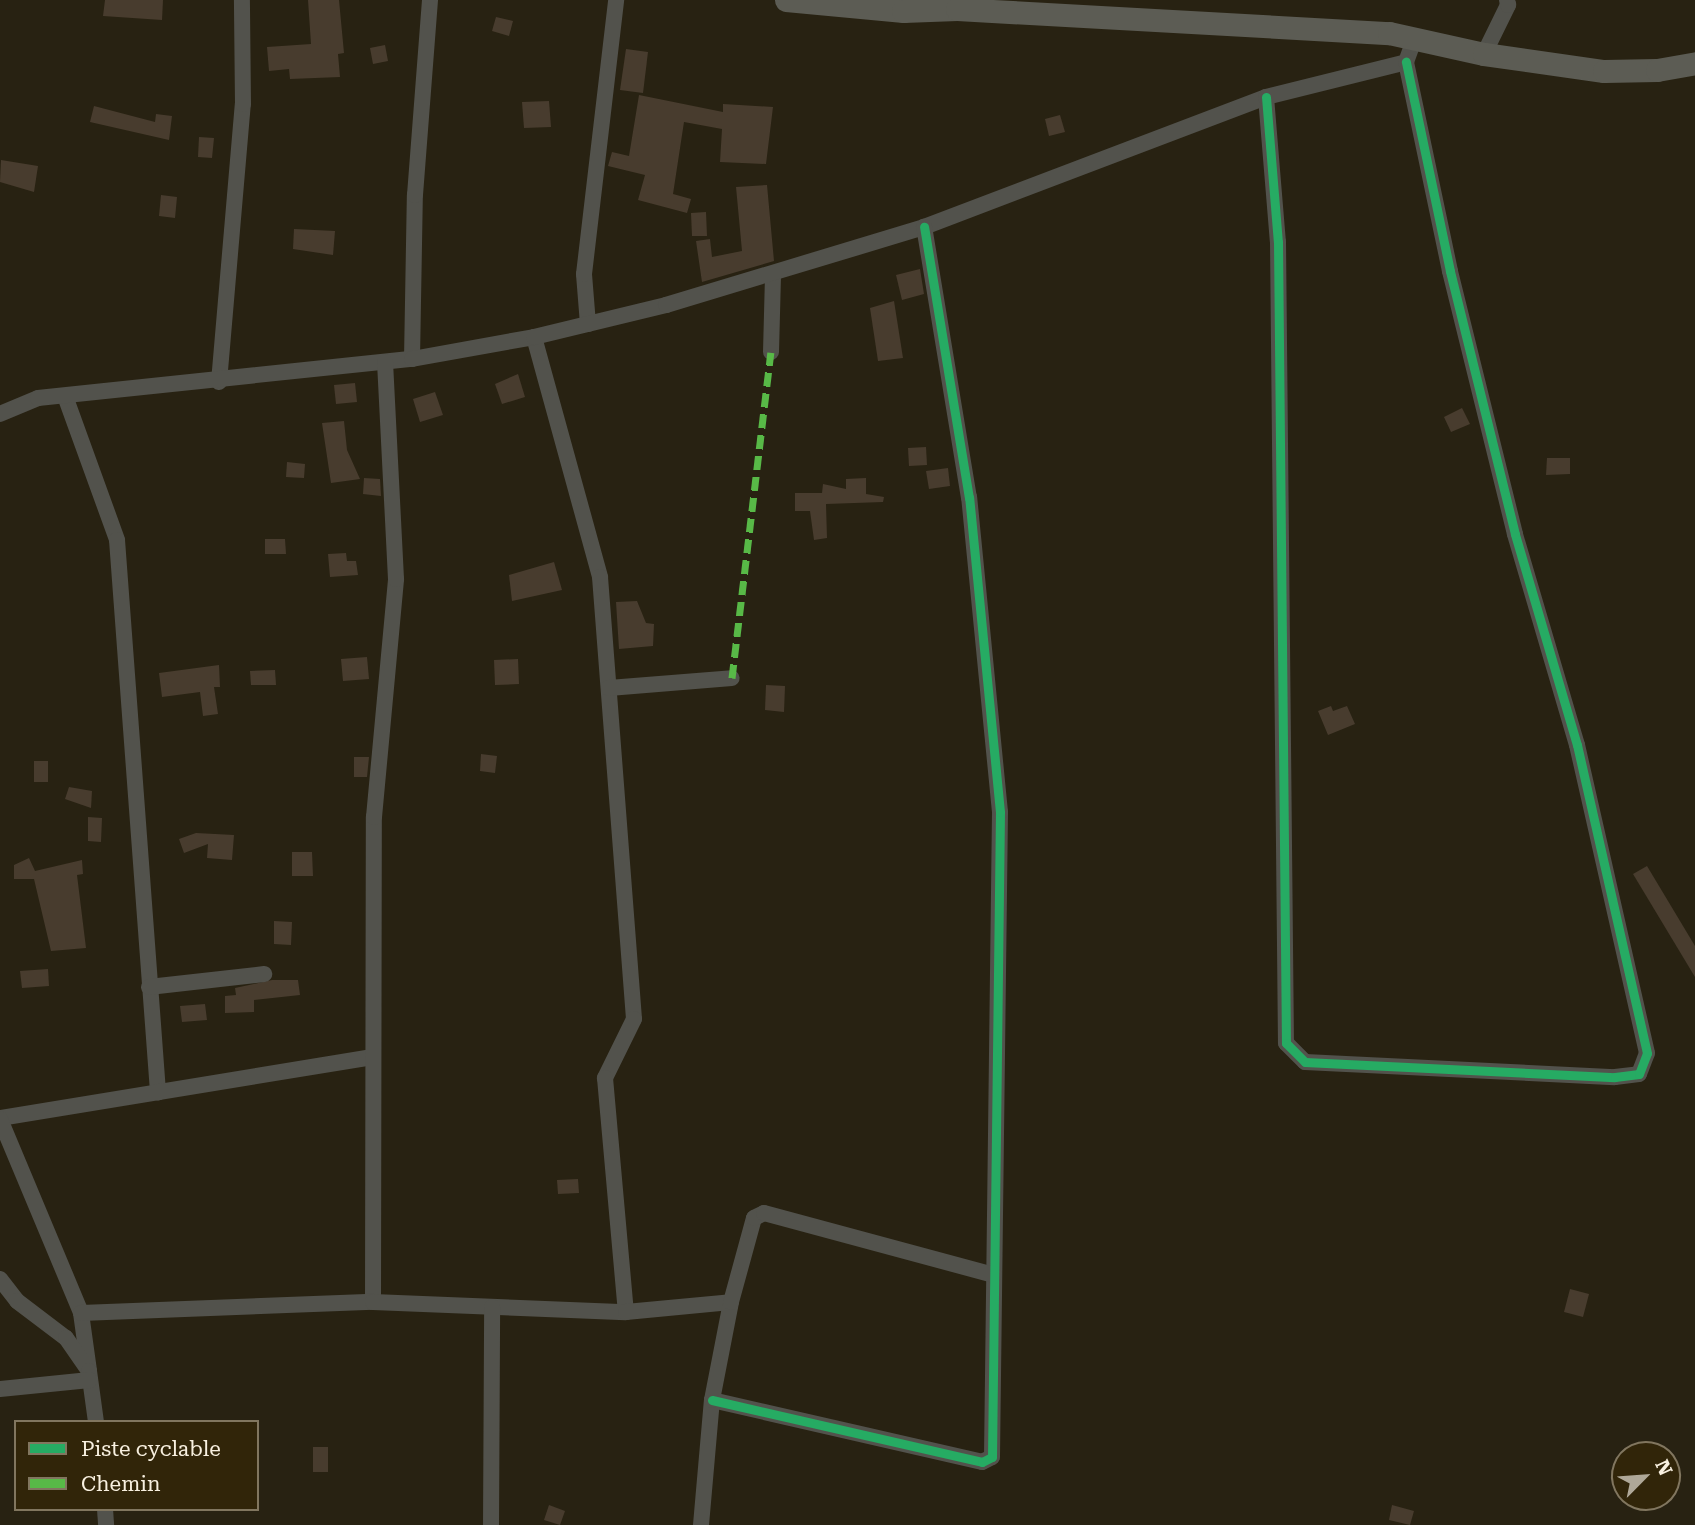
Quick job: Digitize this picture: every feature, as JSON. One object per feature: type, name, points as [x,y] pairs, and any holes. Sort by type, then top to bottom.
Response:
[{"type":"street","points":[[219,382],[243,104],[242,0]]},
{"type":"street","points":[[412,359],[415,195],[430,0]]},
{"type":"street","points":[[588,324],[584,274],[616,0]]},
{"type":"street","points":[[786,0],[903,11],[957,4],[1116,9],[1337,29],[1604,71],[1657,70],[1695,63]]},
{"type":"street","points":[[1484,54],[1508,5],[1507,0]]},
{"type":"street","points":[[1266,97],[1278,242],[1286,1043],[1305,1062],[1615,1077],[1639,1074],[1647,1053],[1577,746],[1515,534],[1450,271],[1406,62],[1414,40]]},
{"type":"street","points":[[0,414],[38,398],[219,382],[412,359],[534,337],[588,324],[773,274],[924,227],[1266,97],[1406,62]]},
{"type":"street","points":[[712,1400],[988,1461],[992,1457],[1000,812],[969,498],[924,227]]},
{"type":"street","points":[[771,352],[773,274]]},
{"type":"street","points":[[534,337],[600,577],[634,1019],[606,1078],[626,1312]]},
{"type":"street","points":[[373,1302],[373,817],[396,579],[385,362]]},
{"type":"street","points":[[65,396],[117,540],[158,1092]]},
{"type":"street","points":[[609,688],[732,678]]},
{"type":"street","points":[[149,986],[264,974]]},
{"type":"street","points":[[96,1420],[81,1313],[0,1119],[371,1057]]},
{"type":"street","points":[[701,1525],[712,1400],[731,1302],[749,1227],[764,1213],[994,1275]]},
{"type":"street","points":[[0,1279],[18,1301],[66,1338],[90,1375]]},
{"type":"street","points":[[81,1313],[373,1302],[626,1312],[731,1302]]},
{"type":"street","points":[[491,1525],[492,1307]]},
{"type":"street","points":[[0,1389],[90,1375]]},
{"type":"building","points":[[105,0],[163,0],[162,20],[103,16]]},
{"type":"building","points":[[308,0],[339,0],[344,53],[338,54],[340,77],[290,79],[289,69],[269,71],[267,47],[311,44]]},
{"type":"building","points":[[496,17],[513,21],[509,36],[492,31]]},
{"type":"building","points":[[385,45],[388,61],[373,64],[370,48]]},
{"type":"building","points":[[626,49],[648,52],[643,93],[620,90]]},
{"type":"building","points":[[639,95],[723,112],[723,104],[773,107],[766,164],[720,162],[722,129],[684,122],[673,194],[691,199],[687,213],[638,200],[645,175],[608,166],[612,152],[629,156]]},
{"type":"building","points":[[549,101],[551,127],[524,128],[522,102]]},
{"type":"building","points":[[94,106],[155,122],[156,114],[172,116],[169,140],[90,122]]},
{"type":"building","points":[[1060,115],[1065,132],[1049,136],[1045,119]]},
{"type":"building","points":[[199,137],[214,138],[212,158],[198,157]]},
{"type":"building","points":[[1,160],[38,166],[34,192],[0,182]]},
{"type":"building","points":[[767,185],[774,261],[702,282],[696,241],[710,239],[712,257],[742,251],[736,187]]},
{"type":"building","points":[[161,195],[177,197],[175,218],[159,216]]},
{"type":"building","points":[[706,212],[707,236],[692,236],[691,213]]},
{"type":"building","points":[[294,229],[335,231],[333,255],[293,249]]},
{"type":"building","points":[[920,269],[924,294],[902,300],[896,275]]},
{"type":"building","points":[[894,301],[903,358],[878,361],[870,308]]},
{"type":"building","points":[[518,374],[525,397],[502,404],[495,384]]},
{"type":"building","points":[[355,383],[357,402],[336,404],[334,385]]},
{"type":"building","points":[[435,392],[443,415],[420,422],[413,399]]},
{"type":"building","points":[[1462,408],[1470,424],[1451,432],[1444,417]]},
{"type":"building","points":[[344,421],[347,450],[360,479],[331,483],[322,423]]},
{"type":"building","points":[[926,447],[927,465],[909,466],[908,448]]},
{"type":"building","points":[[1547,458],[1570,458],[1570,474],[1546,475]]},
{"type":"building","points":[[287,462],[305,464],[304,478],[286,477]]},
{"type":"building","points":[[948,468],[950,486],[929,489],[926,471]]},
{"type":"building","points":[[364,478],[380,479],[381,496],[363,494]]},
{"type":"building","points":[[866,478],[866,494],[884,497],[883,502],[826,504],[827,538],[814,540],[810,511],[795,511],[795,493],[822,493],[823,484],[846,489],[846,479]]},
{"type":"building","points":[[265,539],[285,539],[286,554],[265,554]]},
{"type":"building","points":[[346,553],[347,561],[356,561],[358,575],[330,577],[328,554]]},
{"type":"building","points":[[554,562],[562,590],[512,601],[509,575]]},
{"type":"building","points":[[637,601],[646,623],[654,624],[653,646],[619,649],[616,602]]},
{"type":"building","points":[[367,657],[369,679],[343,681],[341,659]]},
{"type":"building","points":[[518,659],[519,684],[495,685],[494,660]]},
{"type":"building","points":[[219,665],[220,687],[214,687],[218,714],[203,716],[200,692],[162,697],[159,673]]},
{"type":"building","points":[[275,670],[276,685],[251,685],[250,671]]},
{"type":"building","points":[[766,685],[785,686],[784,712],[765,710]]},
{"type":"building","points":[[1331,706],[1333,711],[1347,706],[1355,724],[1328,735],[1318,711]]},
{"type":"building","points":[[481,754],[497,756],[495,773],[480,771]]},
{"type":"building","points":[[354,757],[369,757],[367,777],[354,777]]},
{"type":"building","points":[[34,761],[48,761],[48,782],[34,782]]},
{"type":"building","points":[[69,787],[92,791],[91,808],[65,799]]},
{"type":"building","points":[[88,817],[102,818],[101,842],[88,841]]},
{"type":"building","points":[[196,833],[234,835],[232,860],[207,858],[208,844],[184,853],[179,839]]},
{"type":"building","points":[[292,852],[312,852],[313,876],[292,876]]},
{"type":"building","points":[[29,858],[35,871],[82,860],[83,874],[77,875],[86,948],[51,951],[34,879],[14,879],[14,865]]},
{"type":"building","points":[[1647,866],[1695,946],[1695,977],[1633,874]]},
{"type":"building","points":[[274,921],[292,922],[291,945],[274,944]]},
{"type":"building","points":[[48,969],[49,986],[22,988],[20,971]]},
{"type":"building","points":[[272,980],[298,980],[300,995],[254,1000],[254,1012],[225,1013],[225,996],[236,995],[235,988]]},
{"type":"building","points":[[205,1004],[207,1020],[182,1022],[180,1006]]},
{"type":"building","points":[[578,1179],[579,1193],[558,1194],[557,1180]]},
{"type":"building","points":[[1570,1289],[1589,1294],[1583,1317],[1564,1312]]},
{"type":"building","points":[[313,1447],[328,1447],[328,1472],[313,1472]]},
{"type":"building","points":[[549,1505],[565,1511],[560,1525],[544,1520]]},
{"type":"building","points":[[1392,1505],[1414,1511],[1410,1525],[1389,1520]]},
{"type":"marked path","points":[[732,678],[771,352]]},
{"type":"cycle path","points":[[1266,97],[1278,242],[1286,1043],[1305,1062],[1615,1077],[1639,1074],[1647,1053],[1577,745],[1515,534],[1450,271],[1406,62]]},
{"type":"cycle path","points":[[712,1400],[982,1462],[992,1457],[1000,812],[969,498],[924,227]]}]
